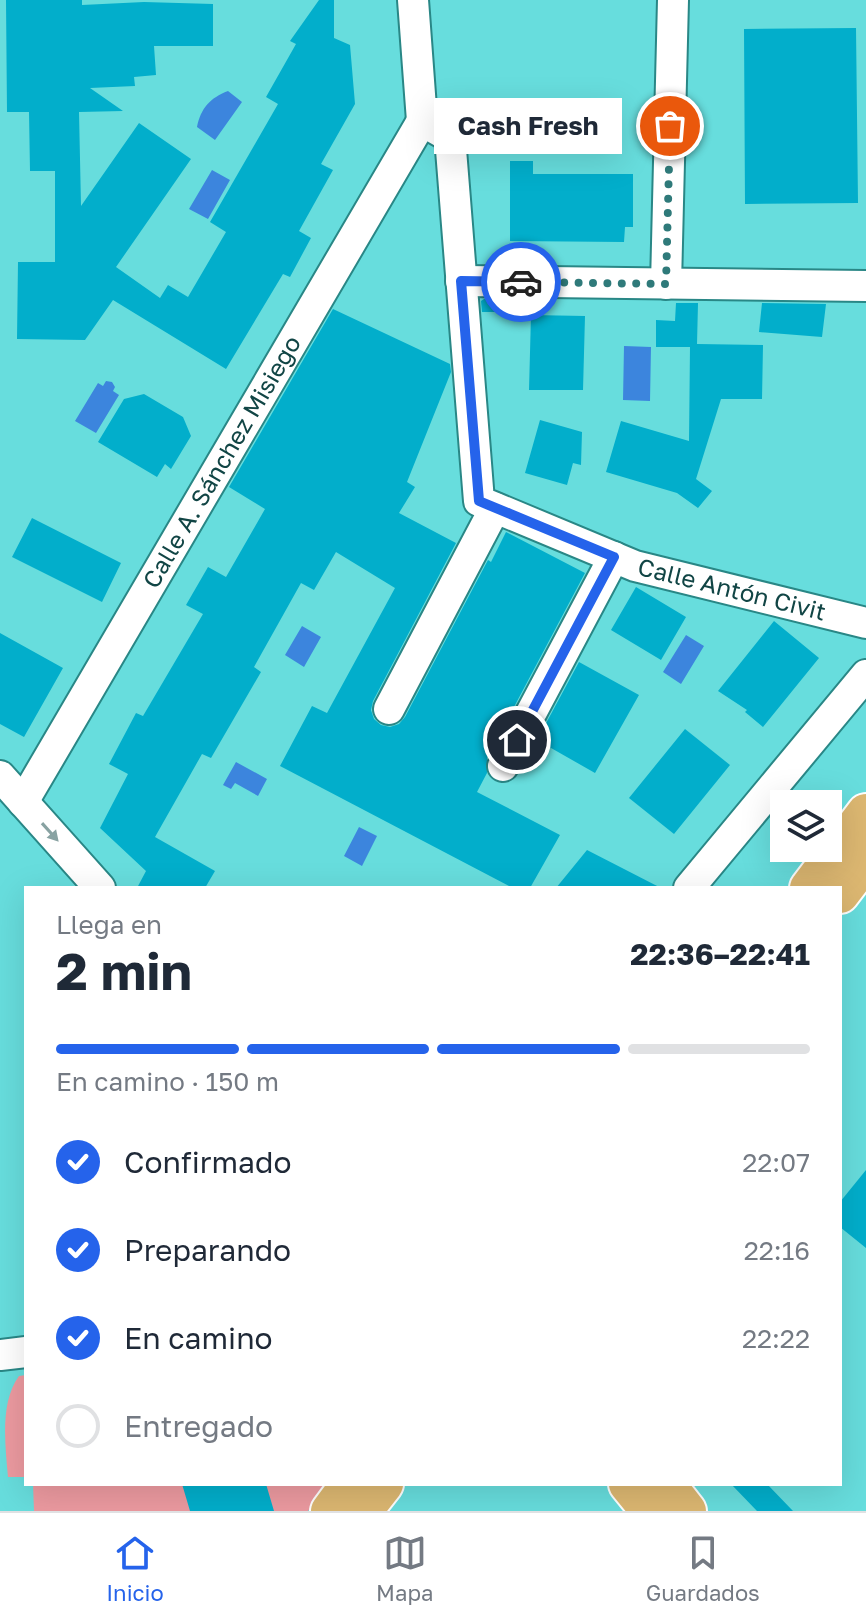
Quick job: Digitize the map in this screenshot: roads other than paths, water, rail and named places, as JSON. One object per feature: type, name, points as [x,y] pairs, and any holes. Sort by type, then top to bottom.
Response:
[{"type":"main road","points":[[811,886],[866,813]]},
{"type":"main road","points":[[842,891],[866,860]]},
{"type":"main road","points":[[330,1511],[349,1486]]},
{"type":"main road","points":[[363,1511],[382,1486]]},
{"type":"main road","points":[[630,1486],[650,1511]]},
{"type":"main road","points":[[668,1486],[687,1511]]},
{"type":"street","points":[[389,709],[495,508],[479,501],[450,137],[422,121],[413,0]]},
{"type":"street","points":[[666,284],[673,0]]},
{"type":"street","name":"Calle A. Sánchez Misiego","points":[[23,802],[422,121]]},
{"type":"street","points":[[461,281],[866,286]]},
{"type":"street","name":"Calle Antón Civit","points":[[495,508],[635,566],[866,623]]},
{"type":"street","points":[[503,766],[614,557]]},
{"type":"street","points":[[691,886],[862,688]]},
{"type":"street","points":[[0,776],[98,886]]},
{"type":"street","points":[[0,1355],[24,1352]]},
{"type":"water","points":[[228,91],[242,102],[215,140],[197,127],[207,104]]},
{"type":"water","points":[[519,109],[530,117],[529,129],[510,139],[496,139],[491,130],[493,111]]},
{"type":"water","points":[[212,170],[230,180],[208,219],[189,209]]},
{"type":"water","points":[[624,346],[651,347],[650,401],[623,400]]},
{"type":"water","points":[[106,381],[112,382],[115,387],[113,391],[119,395],[96,433],[75,421],[98,383],[103,386]]},
{"type":"water","points":[[302,626],[321,637],[304,667],[285,655]]},
{"type":"water","points":[[686,635],[704,646],[681,684],[663,672]]},
{"type":"water","points":[[236,762],[267,779],[258,796],[235,783],[231,789],[223,785]]},
{"type":"water","points":[[359,827],[377,836],[362,866],[344,856]]},
{"type":"place","name":"Cash Fresh","points":[[670,126]]}]
